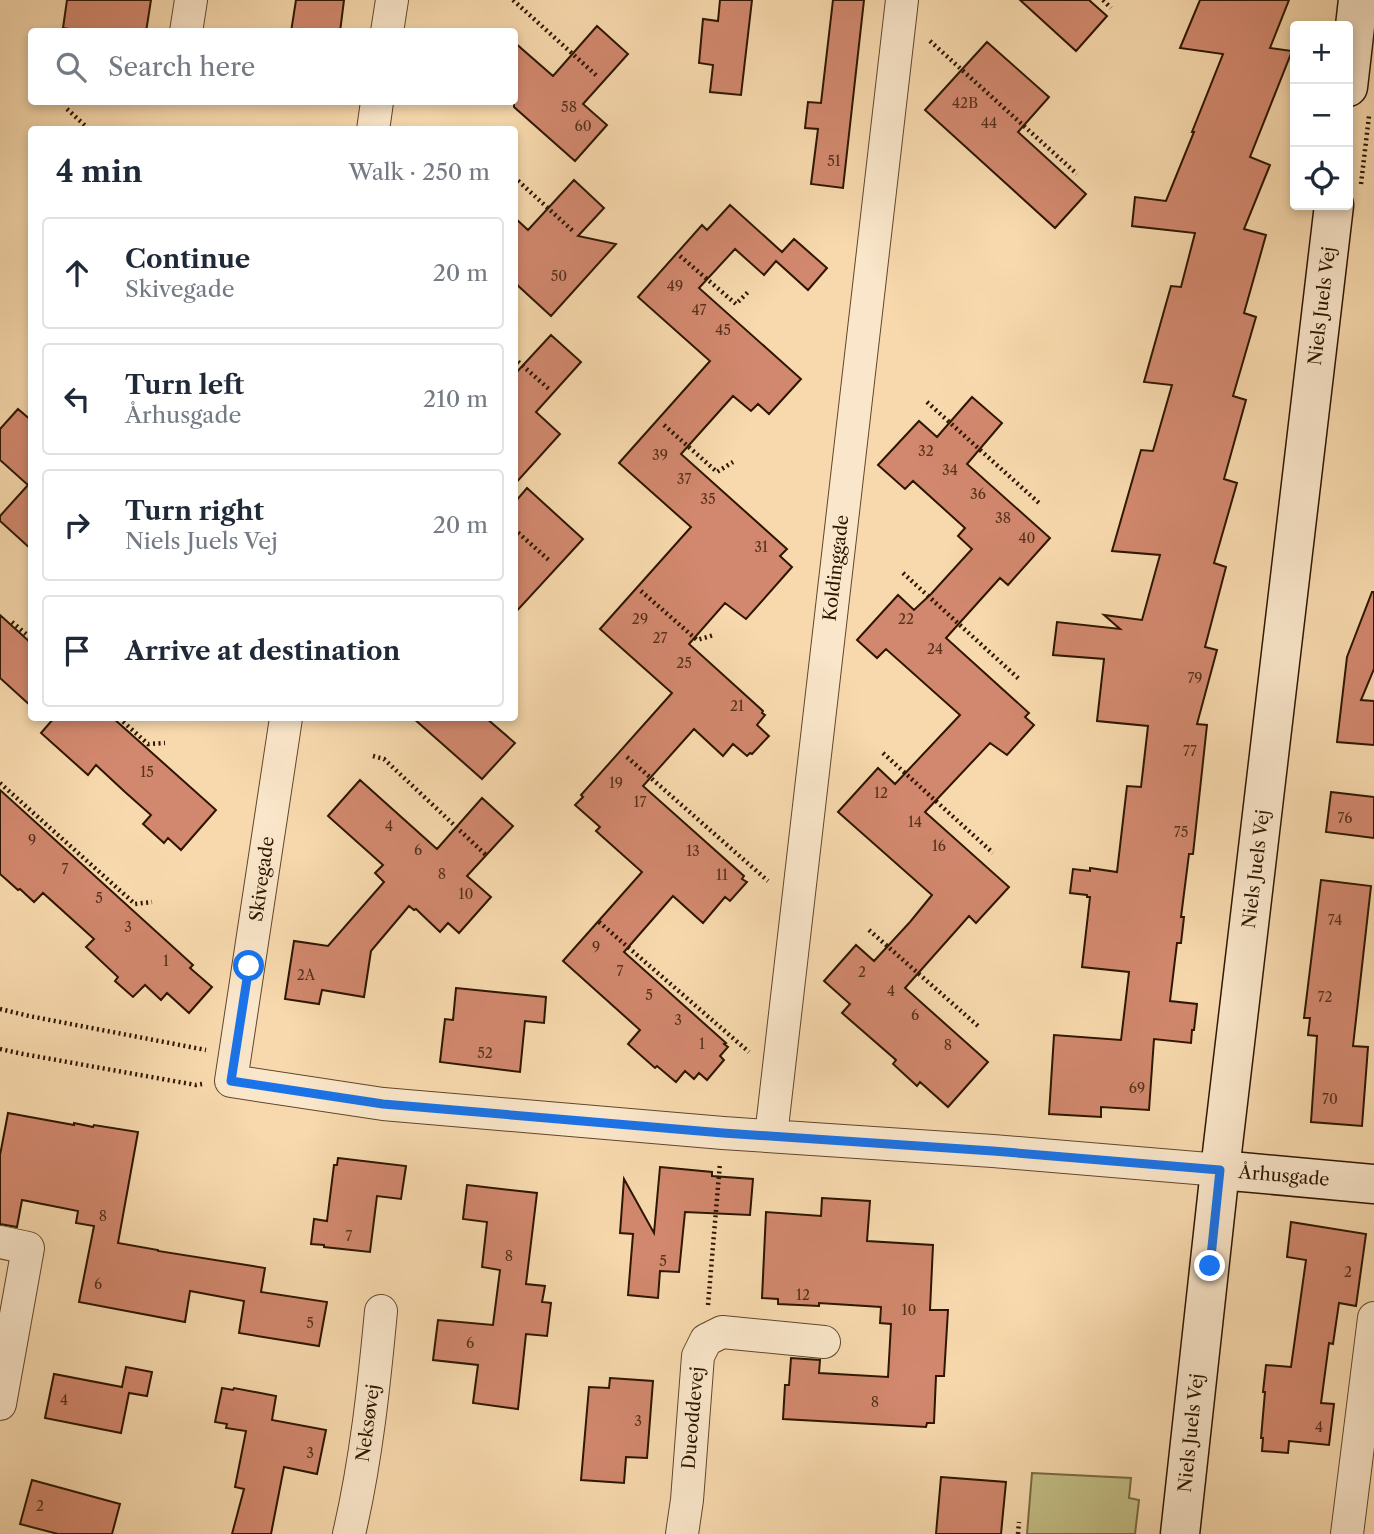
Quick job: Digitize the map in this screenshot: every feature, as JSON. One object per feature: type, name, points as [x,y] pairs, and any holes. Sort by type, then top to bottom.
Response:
[{"type":"street","points":[[187,28],[191,0]]},
{"type":"street","points":[[388,28],[392,0]]},
{"type":"street","name":"Koldinggade","points":[[771,1136],[902,0]]},
{"type":"street","points":[[1348,84],[1358,0]]},
{"type":"street","points":[[374,126],[377,105]]},
{"type":"street","name":"Niels Juels Vej","points":[[1180,1534],[1220,1170],[1333,210]]},
{"type":"street","name":"Skivegade","points":[[231,1081],[286,721]]},
{"type":"street","name":"Århusgade","points":[[231,1081],[383,1104],[723,1133],[993,1151],[1374,1184]]},
{"type":"street","points":[[0,1242],[28,1248],[0,1404]]},
{"type":"street","name":"Neksøvej","points":[[349,1534],[373,1396],[381,1311]]},
{"type":"street","points":[[1347,1534],[1374,1318]]},
{"type":"street","points":[[706,1340],[722,1332],[824,1342]]},
{"type":"street","name":"Dueoddevej","points":[[682,1534],[698,1356],[706,1340]]},
{"type":"path","points":[[513,0],[597,76]]},
{"type":"path","points":[[1102,0],[1111,8]]},
{"type":"path","points":[[898,31],[922,33],[1077,174]]},
{"type":"path","points":[[67,109],[86,126]]},
{"type":"path","points":[[518,181],[573,232]]},
{"type":"path","points":[[680,256],[736,304],[749,291]]},
{"type":"path","points":[[518,362],[550,390]]},
{"type":"path","points":[[926,402],[1039,503]]},
{"type":"path","points":[[664,425],[717,472],[733,463]]},
{"type":"path","points":[[518,533],[551,562]]},
{"type":"path","points":[[903,573],[1019,679]]},
{"type":"path","points":[[641,591],[697,640],[714,635]]},
{"type":"path","points":[[12,622],[28,636]]},
{"type":"path","points":[[122,721],[148,744],[165,743]]},
{"type":"path","points":[[883,753],[993,853]]},
{"type":"path","points":[[373,756],[384,759],[487,856]]},
{"type":"path","points":[[626,757],[797,906]]},
{"type":"path","points":[[0,783],[135,904],[152,902]]},
{"type":"path","points":[[599,922],[777,1076]]},
{"type":"path","points":[[869,930],[978,1026]]},
{"type":"path","points":[[0,1009],[213,1051],[231,1081],[196,1084],[0,1049]]},
{"type":"path","points":[[706,1340],[723,1133]]},
{"type":"path","points":[[1018,1534],[1019,1522]]},
{"type":"shaded area","points":[[1032,1473],[1131,1478],[1129,1498],[1139,1500],[1135,1534],[1027,1534]]},
{"type":"building","points":[[67,0],[151,0],[147,28],[63,28]]},
{"type":"building","points":[[296,0],[344,0],[340,28],[292,28]]},
{"type":"building","points":[[720,0],[752,0],[741,95],[710,92],[713,65],[699,63],[703,19],[718,21]]},
{"type":"building","points":[[833,0],[864,0],[843,188],[811,184],[818,129],[805,128],[808,102],[821,103]]},
{"type":"building","points":[[1020,0],[1089,0],[1107,16],[1076,51]]},
{"type":"building","points":[[1200,0],[1289,0],[1270,48],[1290,51],[1290,56],[1250,157],[1270,165],[1244,229],[1266,235],[1244,313],[1256,317],[1233,396],[1246,400],[1224,479],[1237,483],[1214,563],[1226,567],[1205,647],[1217,650],[1197,724],[1207,725],[1193,854],[1189,854],[1181,917],[1184,917],[1181,943],[1177,943],[1170,1001],[1197,1004],[1194,1030],[1191,1043],[1154,1039],[1149,1110],[1101,1107],[1101,1117],[1049,1114],[1054,1035],[1121,1040],[1129,972],[1082,967],[1090,897],[1070,893],[1073,869],[1090,871],[1090,868],[1117,872],[1127,786],[1141,787],[1148,726],[1097,721],[1104,659],[1053,655],[1057,622],[1120,629],[1104,615],[1142,620],[1160,555],[1112,551],[1141,450],[1153,451],[1172,385],[1144,382],[1171,286],[1181,287],[1195,233],[1132,226],[1135,197],[1166,201],[1223,54],[1180,48]]},
{"type":"building","points":[[597,26],[628,54],[583,104],[607,125],[575,161],[514,107],[518,105],[518,45],[553,76]]},
{"type":"building","points":[[987,42],[1049,97],[1018,132],[1086,194],[1055,228],[925,110]]},
{"type":"building","points":[[574,180],[604,208],[578,236],[616,244],[551,316],[518,286],[518,221],[528,230]]},
{"type":"building","points":[[730,205],[782,252],[794,239],[827,268],[808,290],[776,261],[764,275],[735,249],[699,288],[801,379],[769,414],[758,404],[751,411],[733,396],[681,454],[787,549],[780,556],[792,567],[746,619],[725,603],[689,644],[763,711],[765,715],[757,725],[769,736],[752,754],[747,756],[733,744],[723,756],[694,729],[643,786],[744,876],[742,879],[747,882],[730,901],[725,897],[703,923],[673,896],[624,952],[728,1047],[720,1056],[724,1060],[707,1080],[699,1073],[694,1079],[685,1071],[676,1082],[628,1044],[640,1030],[563,961],[642,872],[596,831],[600,827],[575,805],[672,693],[600,629],[691,527],[619,463],[710,361],[638,297],[702,225],[707,230]]},
{"type":"building","points":[[551,335],[581,362],[536,412],[560,434],[518,481],[518,371]]},
{"type":"building","points":[[972,397],[1002,423],[967,464],[1050,538],[1008,585],[1000,578],[946,638],[1029,713],[1025,717],[1034,725],[1007,755],[990,743],[925,812],[1009,887],[976,923],[969,916],[905,988],[988,1062],[948,1107],[920,1082],[917,1086],[893,1064],[896,1060],[842,1013],[850,1004],[824,981],[856,945],[874,961],[932,895],[838,812],[878,768],[895,784],[960,715],[886,649],[877,658],[857,640],[898,595],[914,610],[972,549],[958,536],[965,528],[913,481],[905,489],[878,465],[919,421],[937,437]]},
{"type":"building","points":[[18,409],[28,418],[28,485],[0,460],[0,429]]},
{"type":"building","points":[[28,485],[28,546],[0,521],[0,516]]},
{"type":"building","points":[[527,488],[583,539],[518,610],[518,498]]},
{"type":"building","points":[[1372,592],[1374,669],[1361,700],[1374,701],[1374,745],[1337,742],[1347,657]]},
{"type":"building","points":[[0,615],[28,640],[28,703],[0,678]]},
{"type":"building","points":[[51,721],[116,721],[216,810],[181,850],[168,838],[164,843],[143,824],[151,815],[96,765],[88,775],[41,733]]},
{"type":"building","points":[[416,721],[489,721],[515,743],[482,779]]},
{"type":"building","points":[[360,780],[437,849],[482,798],[513,826],[467,876],[491,897],[459,933],[448,923],[440,932],[416,909],[409,906],[371,951],[364,997],[322,990],[319,1004],[285,999],[294,941],[328,946],[384,882],[375,873],[383,865],[328,816]]},
{"type":"building","points":[[0,790],[193,965],[190,968],[212,987],[189,1013],[167,993],[161,1000],[145,985],[133,997],[115,981],[118,977],[86,947],[94,939],[43,893],[34,902],[0,874]]},
{"type":"building","points":[[1331,792],[1374,797],[1374,838],[1326,832]]},
{"type":"building","points":[[1321,880],[1371,886],[1353,1046],[1368,1047],[1362,1126],[1311,1122],[1317,1036],[1308,1035],[1310,1018],[1304,1018]]},
{"type":"building","points":[[456,988],[546,997],[544,1023],[525,1021],[520,1072],[440,1062],[445,1019],[453,1020]]},
{"type":"building","points":[[8,1113],[74,1125],[94,1125],[138,1132],[118,1243],[265,1268],[261,1292],[327,1302],[319,1346],[239,1333],[244,1301],[190,1291],[185,1322],[79,1302],[94,1226],[76,1223],[78,1211],[22,1200],[17,1227],[0,1224],[0,1155]]},
{"type":"building","points":[[338,1158],[406,1166],[401,1199],[377,1196],[370,1252],[311,1244],[314,1219],[327,1221],[334,1165],[337,1165]]},
{"type":"building","points":[[660,1167],[712,1172],[712,1176],[753,1179],[750,1215],[685,1212],[679,1272],[660,1271],[658,1298],[628,1295],[633,1234],[620,1233],[624,1179],[654,1233]]},
{"type":"building","points":[[467,1185],[537,1193],[526,1284],[545,1286],[542,1302],[551,1303],[547,1336],[526,1334],[518,1409],[473,1403],[478,1365],[433,1360],[438,1320],[493,1325],[500,1270],[482,1267],[487,1222],[463,1219]]},
{"type":"building","points":[[822,1198],[870,1201],[867,1241],[933,1245],[930,1310],[948,1310],[944,1376],[936,1376],[934,1423],[927,1423],[926,1427],[783,1419],[785,1385],[789,1385],[791,1358],[820,1360],[819,1373],[888,1377],[891,1324],[880,1323],[881,1307],[819,1303],[819,1306],[778,1304],[778,1299],[762,1298],[766,1212],[821,1216]]},
{"type":"building","points":[[1291,1222],[1366,1234],[1356,1306],[1339,1303],[1333,1344],[1329,1343],[1321,1403],[1334,1404],[1329,1445],[1289,1441],[1288,1453],[1262,1451],[1261,1438],[1266,1365],[1291,1367],[1306,1260],[1287,1257]]},
{"type":"building","points":[[126,1367],[152,1372],[147,1396],[129,1393],[121,1433],[45,1418],[54,1374],[122,1387]]},
{"type":"building","points":[[610,1378],[653,1381],[647,1458],[626,1457],[624,1483],[581,1480],[589,1387],[609,1388]]},
{"type":"building","points":[[222,1388],[276,1396],[272,1420],[326,1430],[317,1474],[284,1467],[271,1534],[232,1534],[244,1489],[235,1487],[246,1431],[226,1428],[227,1424],[215,1422]]},
{"type":"building","points":[[941,1477],[1006,1482],[1001,1534],[936,1534]]},
{"type":"building","points":[[32,1480],[120,1504],[112,1534],[58,1534],[20,1524]]},
{"type":"route","points":[[249,966],[231,1081],[383,1104],[723,1133],[1220,1170],[1210,1266]]}]
